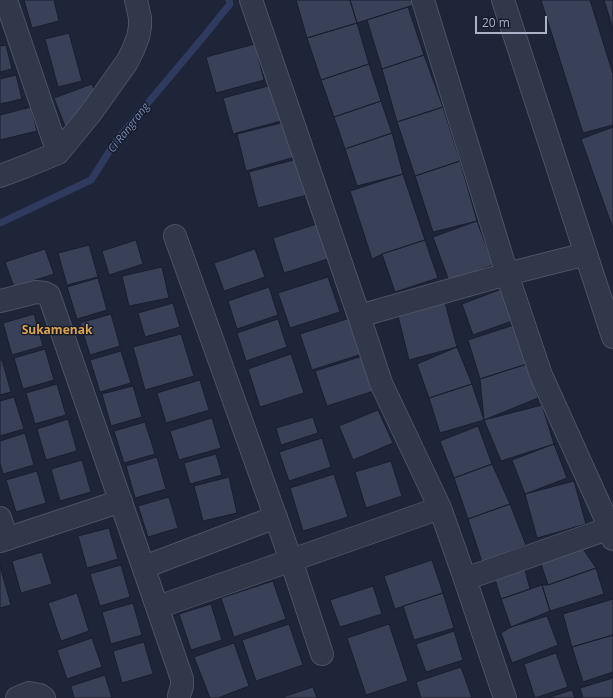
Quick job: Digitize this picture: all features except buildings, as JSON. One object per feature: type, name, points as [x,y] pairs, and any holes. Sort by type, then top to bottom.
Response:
[{"type":"street","points":[[6,0],[58,153]]},
{"type":"street","points":[[0,176],[58,153],[90,114],[127,62],[133,50],[140,27],[140,18],[136,0]]},
{"type":"street","points":[[251,0],[381,383],[440,508],[466,579],[505,698]]},
{"type":"street","points":[[423,0],[507,274],[541,375],[611,534],[466,579]]},
{"type":"street","points":[[503,0],[613,337]]},
{"type":"street","points":[[175,236],[291,560],[322,654]]},
{"type":"street","points":[[359,316],[507,274],[586,254]]},
{"type":"street","points":[[0,301],[36,292],[49,295],[182,679],[182,686],[179,696]]},
{"type":"street","points":[[0,518],[4,540],[121,501]]},
{"type":"street","points":[[158,607],[440,508]]},
{"type":"street","points":[[144,567],[276,518]]},
{"type":"street","points":[[17,698],[29,693],[40,695],[44,698]]},
{"type":"waterway","name":"Ci Rangrang","points":[[0,223],[91,180],[116,141],[230,4],[229,0]]},
{"type":"district","name":"Sukamenak","points":[[57,331]]}]
